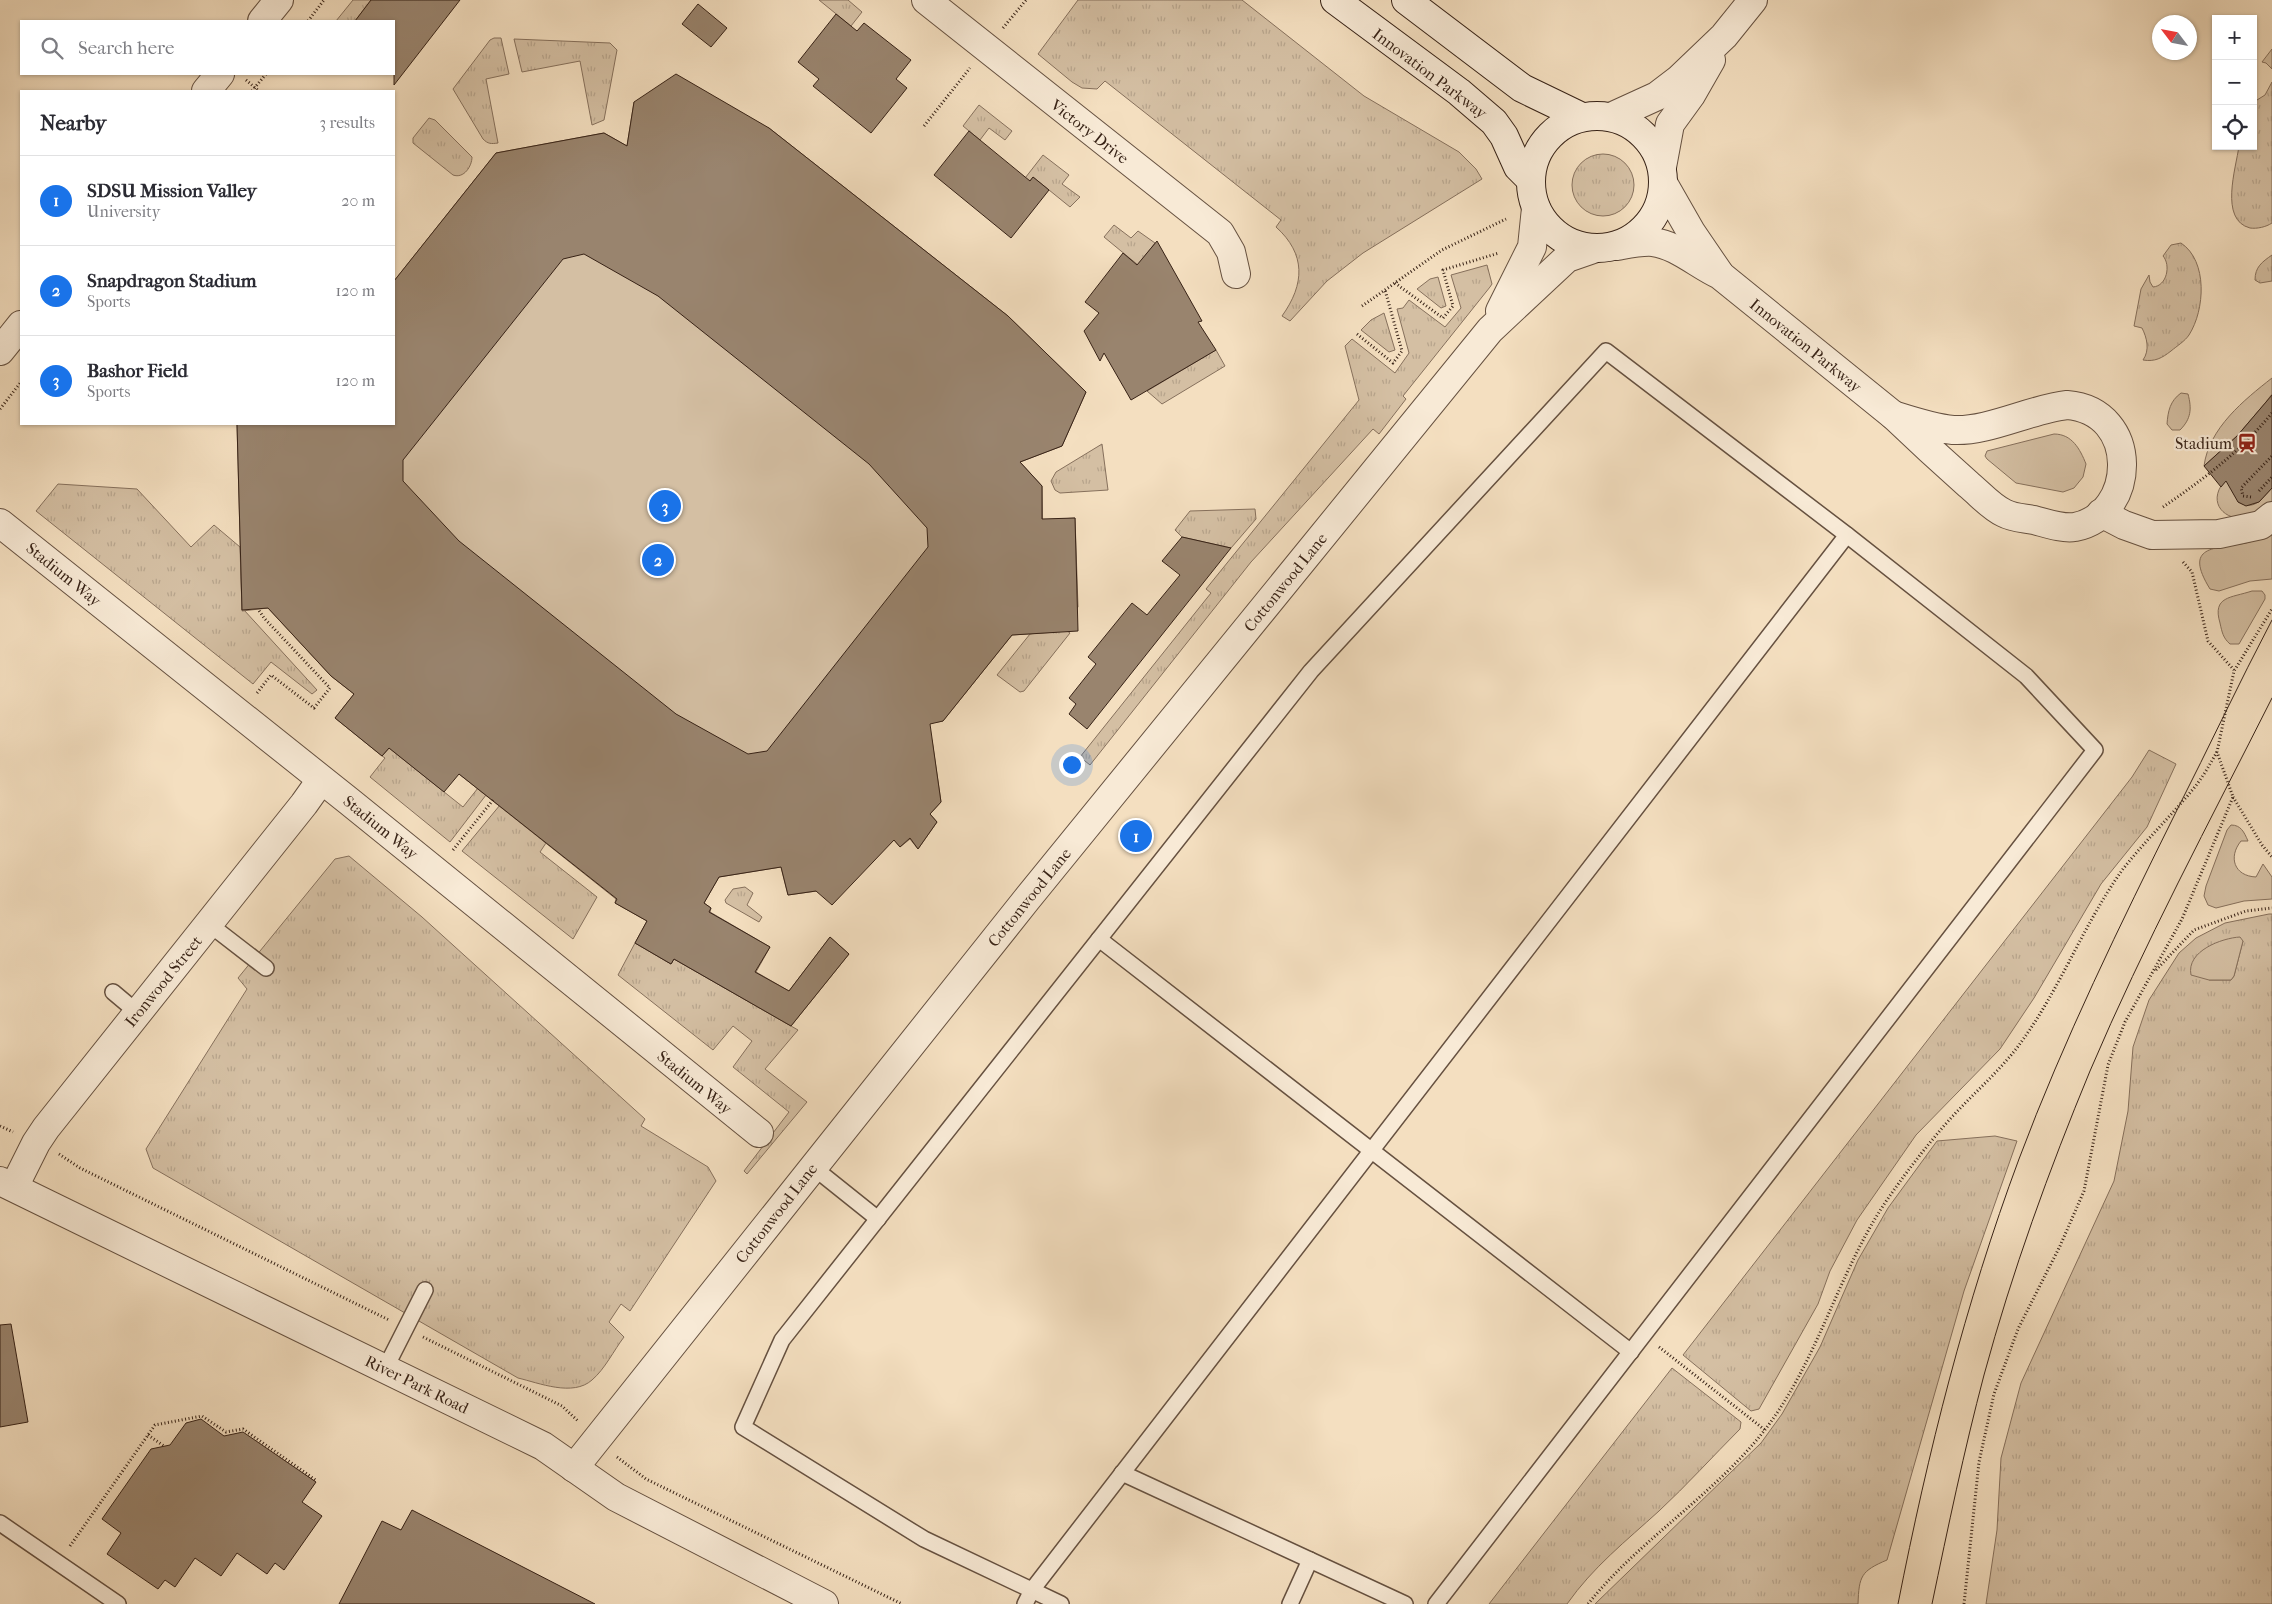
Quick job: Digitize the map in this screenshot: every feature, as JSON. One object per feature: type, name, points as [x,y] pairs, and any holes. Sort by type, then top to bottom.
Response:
[{"type":"street","points":[[263,20],[279,0]]},
{"type":"street","name":"Victory Drive","points":[[926,0],[1220,233],[1231,252],[1236,274]]},
{"type":"street","name":"Innovation Parkway","points":[[1335,0],[1459,92],[1494,122],[1504,136],[1518,167],[1531,180]]},
{"type":"street","name":"Innovation Parkway","points":[[1406,0],[1522,88],[1582,117]]},
{"type":"street","points":[[1612,117],[1657,96],[1678,80],[1724,36],[1753,0]]},
{"type":"street","points":[[1605,247],[1632,239],[1650,222],[1658,208],[1670,124],[1701,79],[1724,36]]},
{"type":"street","points":[[208,90],[233,77]]},
{"type":"street","name":"Innovation Parkway","points":[[1720,275],[1691,232],[1662,175],[1657,153],[1649,140],[1638,130],[1612,117],[1582,117],[1568,122],[1546,140],[1535,159],[1531,180],[1532,194],[1536,208],[1543,221],[1565,241],[1605,247],[1652,242],[1670,248],[1702,267],[1720,275],[1893,415],[1952,470],[2005,514],[2053,525],[2074,527],[2088,522],[2101,513],[2114,497],[2122,464],[2122,449],[2117,436],[2108,423],[2081,406],[2055,406],[1982,426],[1954,430],[1929,426],[1893,415]]},
{"type":"street","name":"Cottonwood Lane","points":[[1490,330],[1532,248],[1536,208]]},
{"type":"street","name":"Cottonwood Lane","points":[[574,1468],[1027,899],[1490,330],[1567,258],[1605,247]]},
{"type":"street","points":[[2101,513],[2124,525],[2152,534],[2219,534],[2261,525],[2272,516]]},
{"type":"street","name":"Stadium Way","points":[[0,523],[759,1133]]},
{"type":"street","name":"Ironwood Street","points":[[7,1184],[46,1128],[322,780]]},
{"type":"street","name":"River Park Road","points":[[7,1184],[543,1446],[616,1498],[824,1604]]},
{"type":"lane","points":[[1061,1604],[924,1540],[743,1426],[782,1340],[1311,671],[1606,352],[1847,535],[2026,676],[2096,750],[1436,1604]]},
{"type":"lane","points":[[1025,1604],[1032,1590],[1847,535]]},
{"type":"lane","points":[[209,924],[266,968]]},
{"type":"lane","points":[[1100,939],[1631,1352]]},
{"type":"lane","points":[[113,992],[138,1013]]},
{"type":"lane","points":[[813,1166],[878,1219]]},
{"type":"lane","points":[[385,1369],[425,1290]]},
{"type":"lane","points":[[1122,1473],[1405,1604]]},
{"type":"lane","points":[[0,1523],[118,1604]]},
{"type":"lane","points":[[1290,1604],[1310,1560]]},
{"type":"path","points":[[309,20],[324,0]]},
{"type":"path","points":[[1001,30],[1026,0]]},
{"type":"path","points":[[924,126],[971,65]]},
{"type":"path","points":[[233,77],[253,90],[265,75]]},
{"type":"path","points":[[1362,306],[1445,248],[1506,219]]},
{"type":"path","points":[[1394,282],[1443,318],[1453,306],[1443,270],[1505,251]]},
{"type":"path","points":[[1357,334],[1393,363],[1402,351],[1385,290]]},
{"type":"path","points":[[0,409],[20,383]]},
{"type":"path","points":[[2234,671],[2208,641],[2192,572],[2172,550],[2162,508],[2210,475],[2236,452],[2272,413]]},
{"type":"path","points":[[2272,456],[2242,486],[2242,494],[2246,498],[2255,496],[2272,477]]},
{"type":"path","points":[[256,695],[271,675],[314,708],[330,688],[264,618],[258,609]]},
{"type":"path","points":[[1588,1604],[1626,1564],[1724,1476],[1764,1430],[1809,1359],[1853,1259],[1881,1210],[1912,1165],[1944,1126],[2015,1049],[2044,1009],[2094,916],[2123,870],[2196,786],[2217,752],[2234,671],[2272,609]]},
{"type":"path","points":[[2217,752],[2233,797],[2262,846],[2272,857]]},
{"type":"path","points":[[1964,1604],[1979,1462],[1994,1394],[2018,1329],[2060,1246],[2084,1191],[2108,1065],[2125,1022],[2197,886],[2233,797]]},
{"type":"path","points":[[452,851],[493,800]]},
{"type":"path","points":[[2152,974],[2194,930],[2246,911],[2272,908]]},
{"type":"path","points":[[0,1126],[15,1133]]},
{"type":"path","points":[[58,1153],[80,1168],[562,1406],[627,1466],[646,1479],[902,1604]]},
{"type":"path","points":[[1644,1335],[1764,1430]]},
{"type":"path","points":[[69,1547],[155,1425],[202,1416],[226,1432],[243,1429],[318,1481]]},
{"type":"path","points":[[148,1435],[164,1446]]},
{"type":"green space","points":[[353,0],[371,0],[356,20],[337,20]]},
{"type":"green space","points":[[819,0],[848,0],[862,12],[851,26]]},
{"type":"green space","points":[[1078,0],[1242,0],[1364,96],[1459,152],[1476,169],[1482,179],[1363,253],[1327,281],[1290,321],[1282,316],[1295,292],[1299,270],[1293,248],[1276,227],[1281,220],[1105,81],[1097,89],[1082,88],[1038,54]]},
{"type":"green space","points":[[501,38],[509,74],[486,79],[498,143],[486,142],[483,139],[453,89],[490,40]]},
{"type":"green space","points":[[514,39],[610,43],[617,50],[604,120],[592,125],[580,61],[522,72]]},
{"type":"green space","points":[[2272,49],[2272,69],[2262,62]]},
{"type":"green space","points":[[2272,82],[2272,223],[2267,226],[2250,228],[2241,223],[2235,215],[2232,204],[2233,180],[2238,150],[2257,150],[2257,100],[2265,95]]},
{"type":"green space","points":[[634,102],[769,128],[1008,316],[1086,392],[1062,446],[1020,462],[1042,486],[1043,545],[1059,519],[1075,518],[1078,607],[1057,632],[1012,635],[943,721],[926,724],[900,770],[932,740],[941,802],[930,814],[937,822],[918,849],[910,839],[900,847],[894,840],[873,860],[824,890],[788,895],[781,867],[719,877],[704,903],[711,908],[710,912],[770,947],[756,972],[789,991],[830,937],[849,954],[791,1026],[674,959],[671,964],[635,943],[647,921],[615,903],[616,899],[459,774],[389,748],[382,756],[335,718],[354,694],[331,676],[268,608],[242,611],[237,425],[395,425],[395,280],[496,153],[604,133],[627,146]]},
{"type":"green space","points":[[979,105],[1012,131],[1005,140],[989,128],[980,140],[963,126]]},
{"type":"green space","points":[[429,118],[435,120],[472,157],[469,168],[461,175],[453,175],[413,143],[413,138]]},
{"type":"green space","points":[[1597,154],[1609,154],[1625,163],[1632,173],[1634,185],[1632,197],[1625,207],[1609,216],[1597,216],[1586,211],[1577,202],[1572,191],[1572,179],[1577,168],[1586,159]]},
{"type":"green space","points":[[1043,155],[1069,175],[1062,184],[1080,197],[1070,207],[1033,177],[1026,186],[1022,182]]},
{"type":"green space","points":[[1114,225],[1131,238],[1138,231],[1155,243],[1138,265],[1104,237]]},
{"type":"green space","points":[[2181,243],[2190,251],[2200,273],[2201,300],[2198,313],[2189,335],[2183,341],[2168,353],[2155,360],[2143,360],[2147,348],[2146,340],[2142,328],[2134,326],[2141,289],[2149,275],[2153,287],[2162,283],[2167,270],[2167,264],[2163,256],[2171,245]]},
{"type":"green space","points":[[2272,255],[2272,281],[2260,283],[2255,280],[2256,272],[2262,263]]},
{"type":"green space","points":[[1487,265],[1492,284],[1403,396],[1406,399],[1379,434],[1373,429],[1251,562],[1090,765],[1080,757],[1211,593],[1206,589],[1359,400],[1345,346],[1352,339],[1395,373],[1409,353],[1397,309],[1403,308],[1409,300],[1445,327],[1461,308],[1451,275]]},
{"type":"green space","points":[[1438,277],[1446,306],[1441,308],[1417,289],[1430,279]]},
{"type":"green space","points":[[1384,313],[1395,350],[1389,352],[1361,330],[1371,320]]},
{"type":"green space","points":[[1216,350],[1225,366],[1162,404],[1147,391]]},
{"type":"green space","points":[[2272,378],[2272,394],[2266,402],[2237,436],[2204,466],[2207,452],[2220,427],[2239,405]]},
{"type":"green space","points":[[2181,393],[2188,394],[2190,413],[2180,430],[2172,430],[2167,424],[2169,411],[2174,399]]},
{"type":"green space","points":[[2054,434],[2066,437],[2074,443],[2086,464],[2083,477],[2074,488],[2063,492],[2016,483],[1985,456],[1987,451]]},
{"type":"green space","points":[[1102,444],[1108,490],[1060,493],[1055,490],[1051,481],[1056,472]]},
{"type":"green space","points":[[2241,467],[2238,502],[2253,505],[2261,500],[2272,488],[2272,501],[2249,517],[2235,518],[2223,512],[2217,501],[2223,483]]},
{"type":"green space","points":[[58,484],[137,489],[191,547],[214,525],[240,547],[242,610],[317,690],[312,694],[271,662],[253,684],[36,511]]},
{"type":"green space","points":[[1255,509],[1256,519],[1231,548],[1182,537],[1175,530],[1190,511]]},
{"type":"green space","points":[[2272,533],[2272,579],[2250,581],[2219,591],[2210,589],[2202,575],[2200,564],[2201,557],[2206,552],[2249,542]]},
{"type":"green space","points":[[2252,591],[2262,591],[2265,599],[2239,644],[2230,644],[2222,632],[2218,614],[2221,603],[2231,597]]},
{"type":"green space","points":[[1062,627],[1070,633],[1024,691],[1020,692],[997,675],[1030,634]]},
{"type":"green space","points":[[389,748],[463,807],[478,788],[486,795],[450,842],[370,777],[385,758],[382,756]]},
{"type":"green space","points":[[2149,750],[2176,764],[2147,827],[2101,884],[2034,998],[2000,1049],[1916,1135],[1857,1220],[1830,1271],[1818,1304],[1759,1409],[1751,1411],[1683,1355],[2132,777]]},
{"type":"green space","points":[[500,805],[546,843],[540,852],[597,897],[573,939],[462,851]]},
{"type":"green space","points":[[2231,825],[2240,828],[2248,841],[2241,841],[2237,847],[2234,859],[2235,865],[2243,873],[2256,877],[2263,864],[2272,877],[2272,899],[2244,901],[2216,908],[2208,905],[2204,896],[2206,886],[2227,830]]},
{"type":"green space","points":[[349,856],[422,917],[645,1119],[641,1126],[708,1167],[716,1181],[630,1311],[621,1304],[609,1322],[624,1337],[601,1370],[592,1380],[584,1385],[575,1388],[556,1387],[518,1378],[153,1168],[146,1149],[247,989],[238,978],[335,859]]},
{"type":"green space","points":[[745,887],[753,893],[747,905],[762,917],[759,922],[726,903],[725,900],[733,889]]},
{"type":"green space","points":[[2272,914],[2272,1604],[1986,1604],[1997,1530],[2001,1458],[2021,1383],[2114,1181],[2128,1111],[2133,1047],[2149,1000],[2179,953],[2196,938],[2225,923]],"holes":[[[2243,941],[2234,976],[2231,980],[2209,980]]]},
{"type":"green space","points":[[2240,937],[2243,941],[2234,976],[2231,980],[2209,980],[2191,975],[2194,959],[2207,947],[2224,940]]},
{"type":"green space","points":[[635,943],[671,964],[674,959],[798,1030],[765,1069],[807,1102],[747,1174],[744,1171],[789,1112],[733,1067],[752,1041],[733,1026],[713,1050],[618,975]]},
{"type":"green space","points":[[1995,1136],[2017,1141],[1964,1291],[1887,1560],[1867,1571],[1863,1576],[1859,1587],[1858,1604],[1595,1604],[1761,1443],[1782,1414],[1820,1347],[1858,1260],[1888,1208],[1937,1141]]},
{"type":"green space","points":[[1672,1368],[1741,1422],[1740,1429],[1669,1501],[1599,1566],[1567,1604],[1489,1604]]},
{"type":"building","points":[[371,0],[460,0],[394,85],[395,20],[356,20]]},
{"type":"building","points":[[698,4],[727,28],[711,47],[682,24]]},
{"type":"building","points":[[836,14],[857,31],[864,23],[911,60],[896,79],[907,88],[871,133],[813,86],[819,79],[798,62]]},
{"type":"building","points":[[676,74],[769,128],[1008,316],[1086,392],[1062,446],[1020,462],[1042,486],[1042,519],[1075,518],[1078,631],[1012,635],[943,721],[930,724],[941,802],[930,814],[937,822],[918,849],[910,838],[900,847],[894,840],[832,905],[816,891],[788,895],[781,867],[719,877],[704,903],[711,908],[709,912],[770,947],[755,972],[789,991],[830,937],[849,954],[791,1026],[674,959],[671,964],[635,943],[647,921],[615,903],[617,899],[459,774],[444,792],[389,748],[382,756],[335,718],[354,694],[331,676],[268,608],[242,610],[237,425],[395,425],[395,280],[496,153],[604,133],[627,146],[634,102]],"holes":[[[584,254],[658,296],[869,464],[927,528],[928,547],[767,751],[748,754],[676,714],[459,541],[403,481],[403,460],[563,259]]]},
{"type":"building","points":[[969,131],[1030,181],[1033,177],[1049,190],[1011,238],[934,175]]},
{"type":"building","points":[[1157,241],[1202,321],[1198,322],[1216,350],[1131,400],[1104,353],[1100,361],[1084,331],[1099,313],[1085,302],[1123,253],[1137,265]]},
{"type":"building","points":[[2272,395],[2272,488],[2259,502],[2246,506],[2238,502],[2226,481],[2221,487],[2204,466],[2237,436]]},
{"type":"building","points":[[1182,537],[1231,548],[1087,729],[1069,714],[1076,704],[1069,698],[1096,664],[1088,657],[1132,603],[1147,615],[1180,575],[1162,561]]},
{"type":"building","points":[[11,1324],[28,1422],[0,1427],[0,1325]]},
{"type":"building","points":[[201,1419],[224,1436],[243,1432],[316,1482],[302,1502],[322,1516],[284,1570],[275,1563],[267,1574],[237,1553],[221,1576],[195,1558],[175,1587],[165,1580],[158,1589],[107,1554],[121,1533],[102,1519],[151,1449],[170,1445],[186,1423]]},
{"type":"building","points":[[412,1510],[595,1604],[339,1604],[382,1521],[401,1530]]},
{"type":"tram line","points":[[1898,1604],[1935,1435],[1965,1323],[2000,1214],[2036,1114],[2114,939],[2272,620]]},
{"type":"tram line","points":[[1932,1604],[1984,1375],[2019,1260],[2060,1146],[2090,1071],[2132,976],[2272,698]]},
{"type":"place","name":"Stadium","points":[[2247,443]]},
{"type":"place","name":"Bashor Field","points":[[665,506]]},
{"type":"place","name":"Snapdragon Stadium","points":[[658,560]]},
{"type":"place","name":"SDSU Mission Valley","points":[[1136,836]]}]
